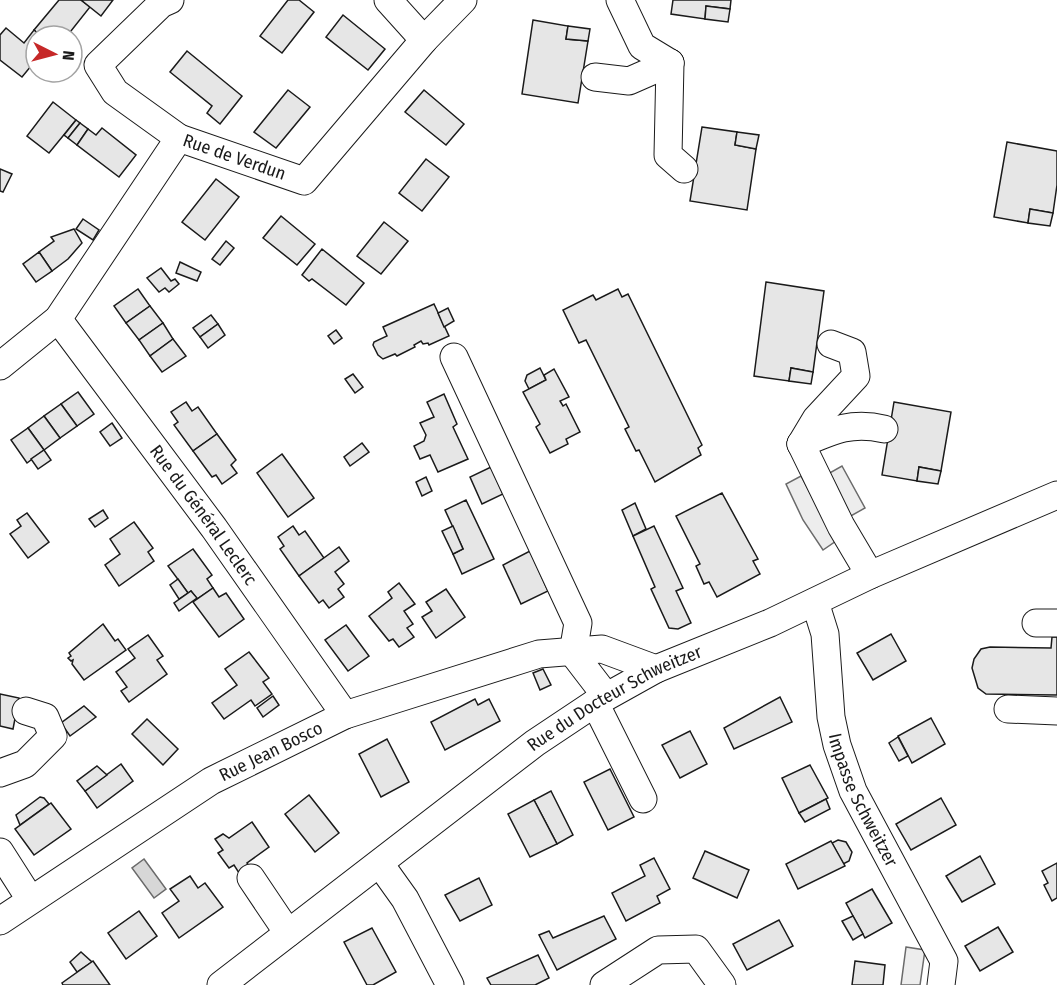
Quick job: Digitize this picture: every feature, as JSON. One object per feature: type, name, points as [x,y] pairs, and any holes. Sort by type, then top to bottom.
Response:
[{"type":"street","points":[[170,0],[161,4],[98,65],[115,92],[179,138]]},
{"type":"street","points":[[388,0],[424,40]]},
{"type":"street","name":"Rue de Verdun","points":[[0,366],[58,319],[179,138],[304,181],[424,40],[463,0]]},
{"type":"street","points":[[620,0],[642,46],[670,63]]},
{"type":"street","points":[[595,77],[629,81],[670,63]]},
{"type":"street","points":[[670,63],[668,154],[684,169]]},
{"type":"street","name":"Rue du Général Leclerc","points":[[58,319],[214,528],[345,715]]},
{"type":"street","points":[[801,444],[816,419],[856,376],[852,352],[831,344]]},
{"type":"street","points":[[454,357],[578,623],[573,653],[601,700],[643,799]]},
{"type":"street","points":[[801,444],[837,429],[864,425],[884,429]]},
{"type":"street","points":[[801,444],[832,507],[870,575]]},
{"type":"street","name":"Rue du Docteur Schweitzer","points":[[221,985],[535,743],[601,700],[656,669],[815,602],[870,575],[1057,495]]},
{"type":"street","name":"Impasse Schweitzer","points":[[815,602],[825,634],[831,717],[843,767],[853,791],[944,961],[941,985]]},
{"type":"street","name":"Rue Jean Bosco","points":[[16,909],[211,781],[345,715],[539,654],[602,649],[656,669]]},
{"type":"street","points":[[1008,709],[1057,711]]},
{"type":"street","points":[[0,773],[25,764],[53,736],[45,717],[27,711]]},
{"type":"street","points":[[0,852],[16,909]]},
{"type":"street","points":[[380,864],[405,899],[450,985]]},
{"type":"street","points":[[251,878],[288,933]]},
{"type":"street","points":[[0,886],[16,909]]},
{"type":"street","points":[[604,985],[658,950],[696,949],[722,985]]},
{"type":"shaded area","points":[[842,466],[865,508],[849,517],[826,475]]},
{"type":"shaded area","points":[[801,476],[836,541],[823,550],[803,520],[786,484]]},
{"type":"shaded area","points":[[144,859],[166,889],[154,898],[132,868]]},
{"type":"shaded area","points":[[906,947],[925,950],[920,985],[901,985]]},
{"type":"building","points":[[59,0],[81,0],[90,7],[77,24],[39,24]]},
{"type":"building","points":[[81,0],[113,0],[101,16]]},
{"type":"building","points":[[288,0],[299,0],[314,12],[282,53],[260,36]]},
{"type":"building","points":[[673,0],[731,0],[730,9],[706,6],[705,19],[671,14]]},
{"type":"building","points":[[706,6],[730,9],[728,22],[705,19]]},
{"type":"building","points":[[343,15],[385,49],[368,70],[326,37]]},
{"type":"building","points":[[533,20],[568,26],[566,39],[588,41],[578,103],[522,94]]},
{"type":"building","points":[[568,26],[590,29],[588,41],[566,39]]},
{"type":"building","points":[[6,28],[24,43],[24,75],[22,77],[0,60],[0,35]]},
{"type":"building","points":[[187,51],[242,96],[220,124],[207,113],[212,106],[170,72]]},
{"type":"building","points":[[288,90],[310,107],[276,148],[254,132]]},
{"type":"building","points":[[424,90],[464,124],[446,145],[405,112]]},
{"type":"building","points":[[53,102],[76,120],[49,153],[27,136]]},
{"type":"building","points":[[76,120],[80,123],[68,138],[64,135]]},
{"type":"building","points":[[80,123],[88,129],[77,145],[68,138]]},
{"type":"building","points":[[702,127],[737,132],[735,145],[756,149],[747,210],[690,201]]},
{"type":"building","points":[[102,128],[136,155],[119,177],[77,145],[88,129],[96,135]]},
{"type":"building","points":[[737,132],[759,135],[756,149],[735,145]]},
{"type":"building","points":[[1007,142],[1057,151],[1057,185],[1053,213],[1030,209],[1028,223],[994,217]]},
{"type":"building","points":[[426,159],[449,177],[422,211],[399,193]]},
{"type":"building","points":[[0,169],[12,174],[3,192],[0,191]]},
{"type":"building","points":[[216,179],[239,197],[205,240],[182,222]]},
{"type":"building","points":[[1030,209],[1053,213],[1050,226],[1028,223]]},
{"type":"building","points":[[281,216],[315,244],[297,265],[263,238]]},
{"type":"building","points":[[83,219],[99,230],[93,240],[76,229]]},
{"type":"building","points":[[384,222],[408,241],[381,274],[357,256]]},
{"type":"building","points":[[74,229],[82,243],[68,259],[52,271],[39,252],[54,241],[51,237]]},
{"type":"building","points":[[226,241],[234,248],[220,265],[212,259]]},
{"type":"building","points":[[322,249],[364,283],[346,305],[312,279],[309,281],[302,275]]},
{"type":"building","points":[[39,252],[52,271],[36,282],[23,264]]},
{"type":"building","points":[[180,262],[201,272],[197,281],[176,273]]},
{"type":"building","points":[[161,268],[171,281],[175,279],[179,284],[169,292],[165,288],[159,292],[147,278]]},
{"type":"building","points":[[766,282],[824,291],[813,372],[791,368],[789,381],[754,376]]},
{"type":"building","points":[[138,289],[150,306],[126,323],[114,306]]},
{"type":"building","points":[[618,289],[622,297],[628,294],[702,445],[698,448],[701,455],[655,482],[639,450],[636,451],[625,429],[629,427],[586,340],[579,343],[563,310],[593,295],[596,300]]},
{"type":"building","points":[[434,304],[449,336],[429,345],[421,341],[414,345],[415,347],[397,356],[395,354],[383,359],[378,355],[373,345],[374,342],[387,336],[383,327]]},
{"type":"building","points":[[150,306],[163,323],[139,340],[126,323]]},
{"type":"building","points":[[448,308],[454,321],[444,327],[438,313]]},
{"type":"building","points":[[211,315],[218,324],[200,337],[193,328]]},
{"type":"building","points":[[163,323],[173,339],[150,356],[139,340]]},
{"type":"building","points":[[218,324],[225,335],[208,348],[200,337]]},
{"type":"building","points":[[336,330],[342,338],[334,344],[328,336]]},
{"type":"building","points":[[173,339],[186,356],[162,372],[150,356]]},
{"type":"building","points":[[540,368],[546,380],[529,389],[525,381],[527,375]]},
{"type":"building","points":[[791,368],[813,372],[811,384],[789,381]]},
{"type":"building","points":[[554,369],[569,397],[560,401],[563,406],[566,404],[580,432],[566,439],[568,444],[550,453],[536,427],[540,424],[523,392],[546,380],[544,375]]},
{"type":"building","points":[[353,374],[363,387],[355,393],[345,379]]},
{"type":"building","points":[[78,392],[94,414],[77,426],[61,404]]},
{"type":"building","points":[[444,394],[457,424],[453,427],[468,459],[438,472],[430,455],[420,459],[414,446],[424,441],[426,435],[420,423],[434,417],[427,402]]},
{"type":"building","points":[[186,402],[192,411],[198,407],[217,434],[193,451],[174,425],[178,422],[171,412]]},
{"type":"building","points":[[894,402],[951,412],[941,471],[919,467],[917,481],[882,475]]},
{"type":"building","points":[[61,404],[77,426],[60,438],[44,416]]},
{"type":"building","points":[[44,416],[60,438],[44,450],[28,428]]},
{"type":"building","points":[[112,423],[122,438],[110,446],[100,432]]},
{"type":"building","points":[[28,428],[44,450],[27,463],[11,440]]},
{"type":"building","points":[[217,434],[236,460],[231,465],[237,473],[222,484],[216,475],[212,477],[193,451]]},
{"type":"building","points":[[362,443],[369,452],[350,466],[344,457]]},
{"type":"building","points":[[44,450],[51,460],[38,469],[31,459]]},
{"type":"building","points":[[282,454],[314,498],[288,517],[257,473]]},
{"type":"building","points":[[491,467],[503,494],[482,504],[470,477]]},
{"type":"building","points":[[919,467],[941,471],[938,484],[917,481]]},
{"type":"building","points":[[426,477],[432,491],[422,496],[416,482]]},
{"type":"building","points":[[722,493],[758,559],[753,561],[760,574],[717,597],[709,582],[704,584],[696,566],[700,564],[676,516]]},
{"type":"building","points":[[466,500],[494,559],[462,574],[453,554],[463,549],[445,510]]},
{"type":"building","points":[[635,503],[646,529],[633,536],[622,510]]},
{"type":"building","points":[[103,510],[108,518],[95,527],[89,519]]},
{"type":"building","points":[[27,513],[49,542],[28,558],[10,534],[21,526],[17,520]]},
{"type":"building","points":[[134,522],[153,548],[148,552],[154,561],[119,586],[105,565],[120,554],[110,539]]},
{"type":"building","points":[[293,526],[299,535],[305,531],[324,558],[299,576],[280,549],[284,546],[278,537]]},
{"type":"building","points":[[453,526],[463,549],[453,554],[442,531]]},
{"type":"building","points":[[654,526],[683,588],[676,591],[691,623],[678,629],[669,628],[651,589],[655,587],[633,536]]},
{"type":"building","points":[[339,547],[349,561],[335,572],[344,584],[338,589],[344,597],[329,608],[323,600],[319,603],[299,576]]},
{"type":"building","points":[[193,549],[212,575],[207,579],[213,588],[197,599],[191,591],[188,593],[168,566]]},
{"type":"building","points":[[530,551],[548,591],[521,604],[503,565]]},
{"type":"building","points":[[178,579],[188,593],[179,599],[170,585]]},
{"type":"building","points":[[399,583],[415,604],[404,611],[413,624],[407,628],[414,637],[399,647],[393,639],[389,641],[369,616],[392,598],[388,592]]},
{"type":"building","points":[[213,588],[219,597],[226,593],[244,619],[219,637],[193,602]]},
{"type":"building","points":[[446,589],[465,617],[436,638],[422,617],[432,611],[426,602]]},
{"type":"building","points":[[191,591],[197,598],[179,611],[174,603]]},
{"type":"building","points":[[103,624],[115,641],[118,639],[126,650],[84,680],[72,664],[73,660],[68,658],[71,656],[69,653]]},
{"type":"building","points":[[346,625],[369,656],[348,671],[325,640]]},
{"type":"building","points":[[891,634],[906,661],[873,680],[857,653]]},
{"type":"building","points":[[148,635],[163,656],[157,660],[167,674],[129,702],[121,691],[127,687],[116,672],[135,658],[128,649]]},
{"type":"building","points":[[1052,637],[1057,637],[1057,695],[986,694],[978,688],[972,668],[974,659],[981,649],[990,647],[1051,648]]},
{"type":"building","points":[[249,652],[269,678],[263,682],[272,694],[255,706],[251,700],[224,719],[212,703],[237,685],[225,669]]},
{"type":"building","points":[[543,669],[551,685],[540,690],[533,673]]},
{"type":"building","points":[[0,694],[19,698],[13,729],[0,726]]},
{"type":"building","points":[[273,696],[279,705],[263,717],[257,708]]},
{"type":"building","points":[[780,697],[792,722],[734,749],[724,728]]},
{"type":"building","points":[[475,699],[478,705],[489,699],[500,721],[445,750],[431,722]]},
{"type":"building","points":[[84,706],[96,717],[70,736],[61,723]]},
{"type":"building","points":[[931,718],[945,744],[912,763],[898,736]]},
{"type":"building","points":[[147,719],[178,749],[163,765],[132,734]]},
{"type":"building","points":[[690,731],[707,764],[680,778],[662,745]]},
{"type":"building","points":[[898,737],[908,756],[899,761],[889,743]]},
{"type":"building","points":[[387,739],[409,782],[381,797],[359,754]]},
{"type":"building","points":[[121,764],[133,781],[97,808],[85,791]]},
{"type":"building","points":[[810,765],[828,798],[799,813],[782,778]]},
{"type":"building","points":[[97,766],[107,775],[85,791],[77,781]]},
{"type":"building","points":[[610,769],[634,817],[608,830],[584,782]]},
{"type":"building","points":[[551,791],[573,835],[557,844],[534,800]]},
{"type":"building","points":[[309,795],[339,833],[315,852],[285,814]]},
{"type":"building","points":[[40,797],[49,804],[20,825],[16,815]]},
{"type":"building","points":[[941,798],[956,825],[911,850],[896,824]]},
{"type":"building","points":[[826,799],[830,809],[805,822],[799,813]]},
{"type":"building","points":[[534,800],[557,844],[530,857],[508,814]]},
{"type":"building","points":[[51,803],[71,829],[34,855],[15,829]]},
{"type":"building","points":[[252,822],[269,847],[247,863],[251,869],[241,876],[234,865],[229,868],[218,853],[223,850],[215,839],[223,834],[229,838]]},
{"type":"building","points":[[838,840],[846,842],[852,852],[849,861],[843,864],[832,843]]},
{"type":"building","points":[[831,841],[845,866],[798,889],[786,864]]},
{"type":"building","points":[[705,851],[749,870],[737,898],[693,878]]},
{"type":"building","points":[[980,856],[995,884],[962,902],[946,876]]},
{"type":"building","points":[[654,858],[670,889],[657,896],[660,903],[626,921],[612,893],[645,876],[640,865]]},
{"type":"building","points":[[1057,863],[1057,898],[1052,901],[1044,885],[1048,883],[1042,871]]},
{"type":"building","points":[[190,876],[198,888],[205,883],[223,907],[179,938],[162,913],[179,901],[170,889]]},
{"type":"building","points":[[479,878],[492,905],[460,921],[445,895]]},
{"type":"building","points":[[872,889],[892,923],[865,938],[846,903]]},
{"type":"building","points":[[139,911],[157,936],[126,959],[108,933]]},
{"type":"building","points":[[604,916],[616,939],[557,970],[539,935],[549,931],[553,938]]},
{"type":"building","points":[[853,916],[863,934],[853,940],[842,921]]},
{"type":"building","points":[[779,920],[793,946],[747,970],[733,944]]},
{"type":"building","points":[[998,927],[1013,952],[980,971],[965,946]]},
{"type":"building","points":[[372,928],[396,972],[373,985],[367,985],[344,942]]},
{"type":"building","points":[[81,952],[92,962],[77,972],[70,962]]},
{"type":"building","points":[[538,955],[549,978],[535,985],[491,985],[487,978]]},
{"type":"building","points":[[93,961],[110,985],[63,985],[62,983]]},
{"type":"building","points":[[855,961],[885,965],[883,985],[852,985]]}]
